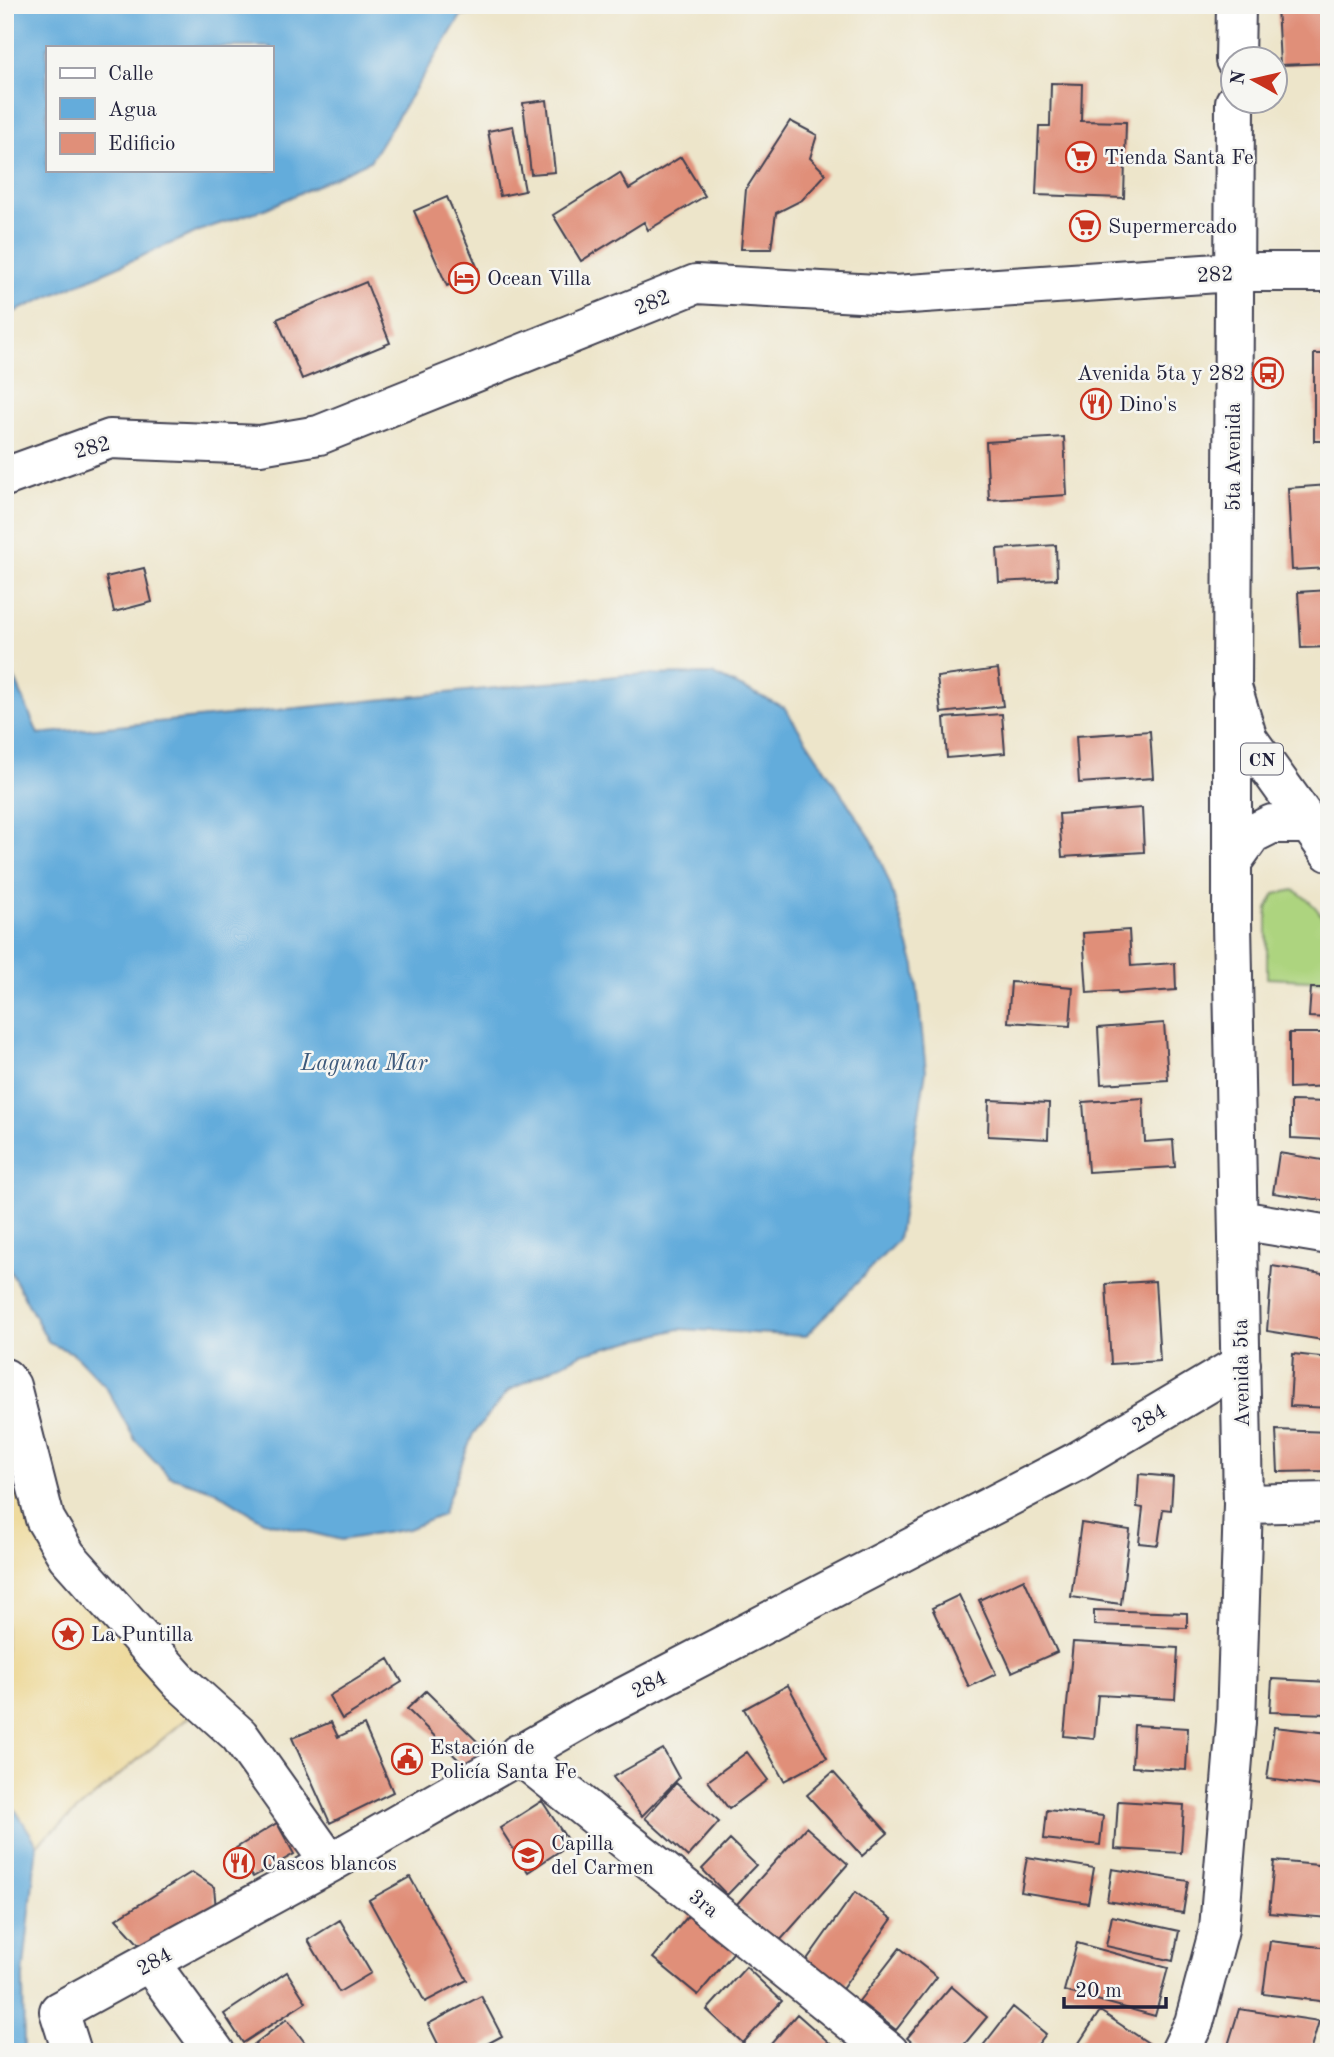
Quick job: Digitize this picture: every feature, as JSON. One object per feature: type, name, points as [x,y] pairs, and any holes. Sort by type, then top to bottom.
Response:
[{"type":"main road","points":[[1235,46],[1236,5]]},
{"type":"main road","name":"5ta Avenida","points":[[1232,687],[1235,116]]},
{"type":"main road","name":"282","points":[[5,477],[110,439],[260,445],[319,435],[696,284],[895,295],[1233,272],[1329,272]]},
{"type":"main road","name":"CN","points":[[1232,687],[1248,739],[1318,838]]},
{"type":"main road","name":"Avenida 5ta","points":[[1180,2052],[1194,2023],[1219,1929],[1236,1722],[1243,1503],[1232,862],[1232,687]]},
{"type":"main road","points":[[1232,862],[1252,834],[1272,824],[1318,838]]},
{"type":"main road","points":[[1240,1220],[1329,1236]]},
{"type":"main road","name":"284","points":[[72,2052],[59,2011],[330,1863],[518,1754],[1076,1462],[1241,1364]]},
{"type":"main road","points":[[5,1378],[11,1386],[45,1518],[67,1556],[180,1682],[239,1735],[330,1863]]},
{"type":"main road","points":[[1243,1503],[1329,1502]]},
{"type":"main road","name":"3ra","points":[[518,1754],[889,2052]]},
{"type":"main road","points":[[150,1963],[215,2052]]},
{"type":"green space","points":[[1294,890],[1316,908],[1327,928],[1329,981],[1267,978],[1267,909],[1275,894]]},
{"type":"sand","name":"La Puntilla","points":[[32,1470],[46,1521],[196,1711],[37,1844],[5,1794],[5,1492]]},
{"type":"water","points":[[5,5],[544,5],[461,16],[370,161],[267,208],[204,229],[5,316]]},
{"type":"water","name":"Laguna Mar","points":[[5,655],[38,734],[627,675],[713,674],[784,707],[872,840],[890,884],[915,966],[926,1071],[898,1240],[806,1336],[679,1329],[581,1354],[508,1391],[473,1434],[442,1515],[408,1529],[341,1540],[263,1521],[215,1491],[169,1476],[135,1440],[106,1387],[73,1353],[49,1343],[5,1261]]},
{"type":"water","points":[[5,1794],[37,1844],[23,1977],[24,2052],[5,2052]]},
{"type":"building","points":[[990,5],[1124,5],[1124,11],[990,8]]},
{"type":"building","points":[[1277,5],[1329,5],[1329,63],[1288,65],[1288,46],[1279,46]]},
{"type":"building","points":[[1051,83],[1082,84],[1081,121],[1126,122],[1124,198],[1036,195],[1039,126],[1050,126]]},
{"type":"building","points":[[547,100],[555,172],[531,174],[523,103]]},
{"type":"building","points":[[790,121],[817,135],[810,158],[826,174],[802,200],[776,213],[771,249],[741,249],[746,189]]},
{"type":"building","points":[[513,126],[525,191],[500,196],[488,131]]},
{"type":"building","points":[[681,157],[705,196],[648,230],[644,222],[581,261],[553,215],[620,173],[629,189]]},
{"type":"building","points":[[447,197],[479,271],[447,286],[414,211]]},
{"type":"building","points":[[366,282],[390,343],[302,379],[277,319]]},
{"type":"building","points":[[1314,354],[1329,354],[1329,441],[1314,441]]},
{"type":"building","points":[[1064,437],[1067,495],[989,500],[986,442]]},
{"type":"building","points":[[1329,485],[1329,568],[1292,570],[1288,488]]},
{"type":"building","points":[[1056,545],[1057,579],[999,582],[997,549]]},
{"type":"building","points":[[144,568],[152,602],[114,612],[106,577]]},
{"type":"building","points":[[1329,590],[1329,647],[1301,648],[1298,592]]},
{"type":"building","points":[[998,669],[1003,706],[941,713],[937,677]]},
{"type":"building","points":[[1002,714],[1005,753],[947,758],[944,718]]},
{"type":"building","points":[[1150,731],[1153,778],[1079,783],[1076,736]]},
{"type":"building","points":[[1142,808],[1144,852],[1062,857],[1059,814]]},
{"type":"building","points":[[1129,930],[1131,966],[1175,963],[1176,990],[1087,993],[1083,933]]},
{"type":"building","points":[[1011,982],[1073,987],[1070,1026],[1008,1022]]},
{"type":"building","points":[[1311,988],[1329,988],[1329,1018],[1309,1017]]},
{"type":"building","points":[[1164,1023],[1168,1080],[1101,1084],[1098,1028]]},
{"type":"building","points":[[1289,1033],[1329,1033],[1329,1086],[1289,1088]]},
{"type":"building","points":[[1143,1098],[1145,1142],[1173,1140],[1175,1167],[1088,1172],[1083,1102]]},
{"type":"building","points":[[989,1100],[1049,1103],[1048,1139],[988,1136]]},
{"type":"building","points":[[1291,1101],[1329,1102],[1329,1140],[1291,1138]]},
{"type":"building","points":[[1279,1153],[1329,1161],[1329,1201],[1273,1193]]},
{"type":"building","points":[[1272,1266],[1329,1275],[1329,1341],[1267,1331]]},
{"type":"building","points":[[1155,1281],[1160,1361],[1111,1364],[1106,1284]]},
{"type":"building","points":[[1293,1354],[1329,1358],[1329,1408],[1290,1406]]},
{"type":"building","points":[[1276,1430],[1329,1432],[1329,1471],[1278,1472]]},
{"type":"building","points":[[1139,1474],[1173,1477],[1171,1510],[1163,1509],[1158,1545],[1139,1543],[1143,1508],[1137,1507]]},
{"type":"building","points":[[1081,1523],[1130,1530],[1121,1604],[1071,1597]]},
{"type":"building","points":[[1024,1579],[1057,1652],[1012,1672],[979,1600]]},
{"type":"building","points":[[959,1595],[996,1674],[969,1687],[932,1608]]},
{"type":"building","points":[[1094,1610],[1187,1613],[1187,1628],[1094,1625]]},
{"type":"building","points":[[1073,1642],[1178,1648],[1175,1699],[1098,1695],[1094,1739],[1064,1736]]},
{"type":"building","points":[[389,1659],[402,1682],[342,1719],[329,1696]]},
{"type":"building","points":[[1272,1679],[1329,1682],[1329,1714],[1270,1712]]},
{"type":"building","points":[[788,1685],[827,1758],[784,1781],[744,1709]]},
{"type":"building","points":[[426,1691],[488,1752],[470,1771],[407,1709]]},
{"type":"building","points":[[331,1722],[338,1737],[364,1725],[393,1792],[330,1823],[292,1738]]},
{"type":"building","points":[[1134,1725],[1188,1728],[1186,1770],[1132,1767]]},
{"type":"building","points":[[1274,1727],[1329,1733],[1329,1787],[1267,1779]]},
{"type":"building","points":[[663,1749],[679,1778],[642,1816],[613,1777]]},
{"type":"building","points":[[747,1752],[768,1780],[729,1809],[708,1781]]},
{"type":"building","points":[[833,1772],[888,1833],[862,1856],[807,1795]]},
{"type":"building","points":[[676,1783],[719,1822],[688,1857],[645,1818]]},
{"type":"building","points":[[542,1801],[570,1844],[528,1872],[500,1828]]},
{"type":"building","points":[[1118,1801],[1184,1805],[1181,1853],[1115,1849]]},
{"type":"building","points":[[1047,1810],[1103,1816],[1100,1845],[1044,1839]]},
{"type":"building","points":[[277,1823],[294,1854],[253,1877],[236,1848]]},
{"type":"building","points":[[806,1827],[848,1864],[778,1943],[736,1905]]},
{"type":"building","points":[[730,1840],[756,1865],[727,1895],[702,1869]]},
{"type":"building","points":[[1027,1857],[1094,1868],[1088,1903],[1021,1892]]},
{"type":"building","points":[[1274,1861],[1329,1866],[1329,1918],[1269,1913]]},
{"type":"building","points":[[1112,1869],[1188,1881],[1183,1913],[1107,1901]]},
{"type":"building","points":[[192,1872],[214,1887],[216,1909],[144,1950],[116,1919]]},
{"type":"building","points":[[410,1877],[467,1980],[425,2002],[369,1900]]},
{"type":"building","points":[[855,1892],[892,1919],[840,1992],[803,1965]]},
{"type":"building","points":[[693,1910],[738,1947],[698,1995],[653,1958]]},
{"type":"building","points":[[1112,1916],[1179,1931],[1173,1961],[1106,1946]]},
{"type":"building","points":[[340,1920],[371,1973],[339,1992],[308,1940]]},
{"type":"building","points":[[1270,1941],[1329,1948],[1329,2002],[1263,1994]]},
{"type":"building","points":[[1077,1943],[1168,1968],[1155,2016],[1064,1991]]},
{"type":"building","points":[[900,1948],[937,1977],[896,2030],[859,2001]]},
{"type":"building","points":[[746,1967],[782,2001],[743,2043],[707,2010]]},
{"type":"building","points":[[287,1972],[306,2002],[243,2043],[224,2014]]},
{"type":"building","points":[[951,1986],[987,2017],[958,2052],[923,2052],[907,2038]]},
{"type":"building","points":[[481,1996],[502,2036],[472,2052],[442,2052],[428,2024]]},
{"type":"building","points":[[1013,2007],[1046,2034],[1032,2052],[978,2052]]},
{"type":"building","points":[[1239,2009],[1319,2021],[1310,2052],[1226,2052]]},
{"type":"building","points":[[1100,2011],[1156,2048],[1154,2052],[1073,2052]]},
{"type":"building","points":[[797,2014],[833,2046],[828,2052],[764,2052]]},
{"type":"building","points":[[287,2019],[312,2052],[244,2052]]},
{"type":"place","name":"Tienda Santa Fe","points":[[1081,157]]},
{"type":"place","name":"Supermercado","points":[[1085,226]]},
{"type":"place","name":"Ocean Villa","points":[[464,278]]},
{"type":"place","name":"Avenida 5ta y 282","points":[[1268,373]]},
{"type":"place","name":"Dino's","points":[[1096,404]]},
{"type":"place","name":"La Puntilla","points":[[68,1634]]},
{"type":"place","name":"Estación de Policía Santa Fe","points":[[407,1759]]},
{"type":"place","name":"Capilla del Carmen","points":[[528,1855]]},
{"type":"place","name":"Cascos blancos","points":[[239,1863]]}]
